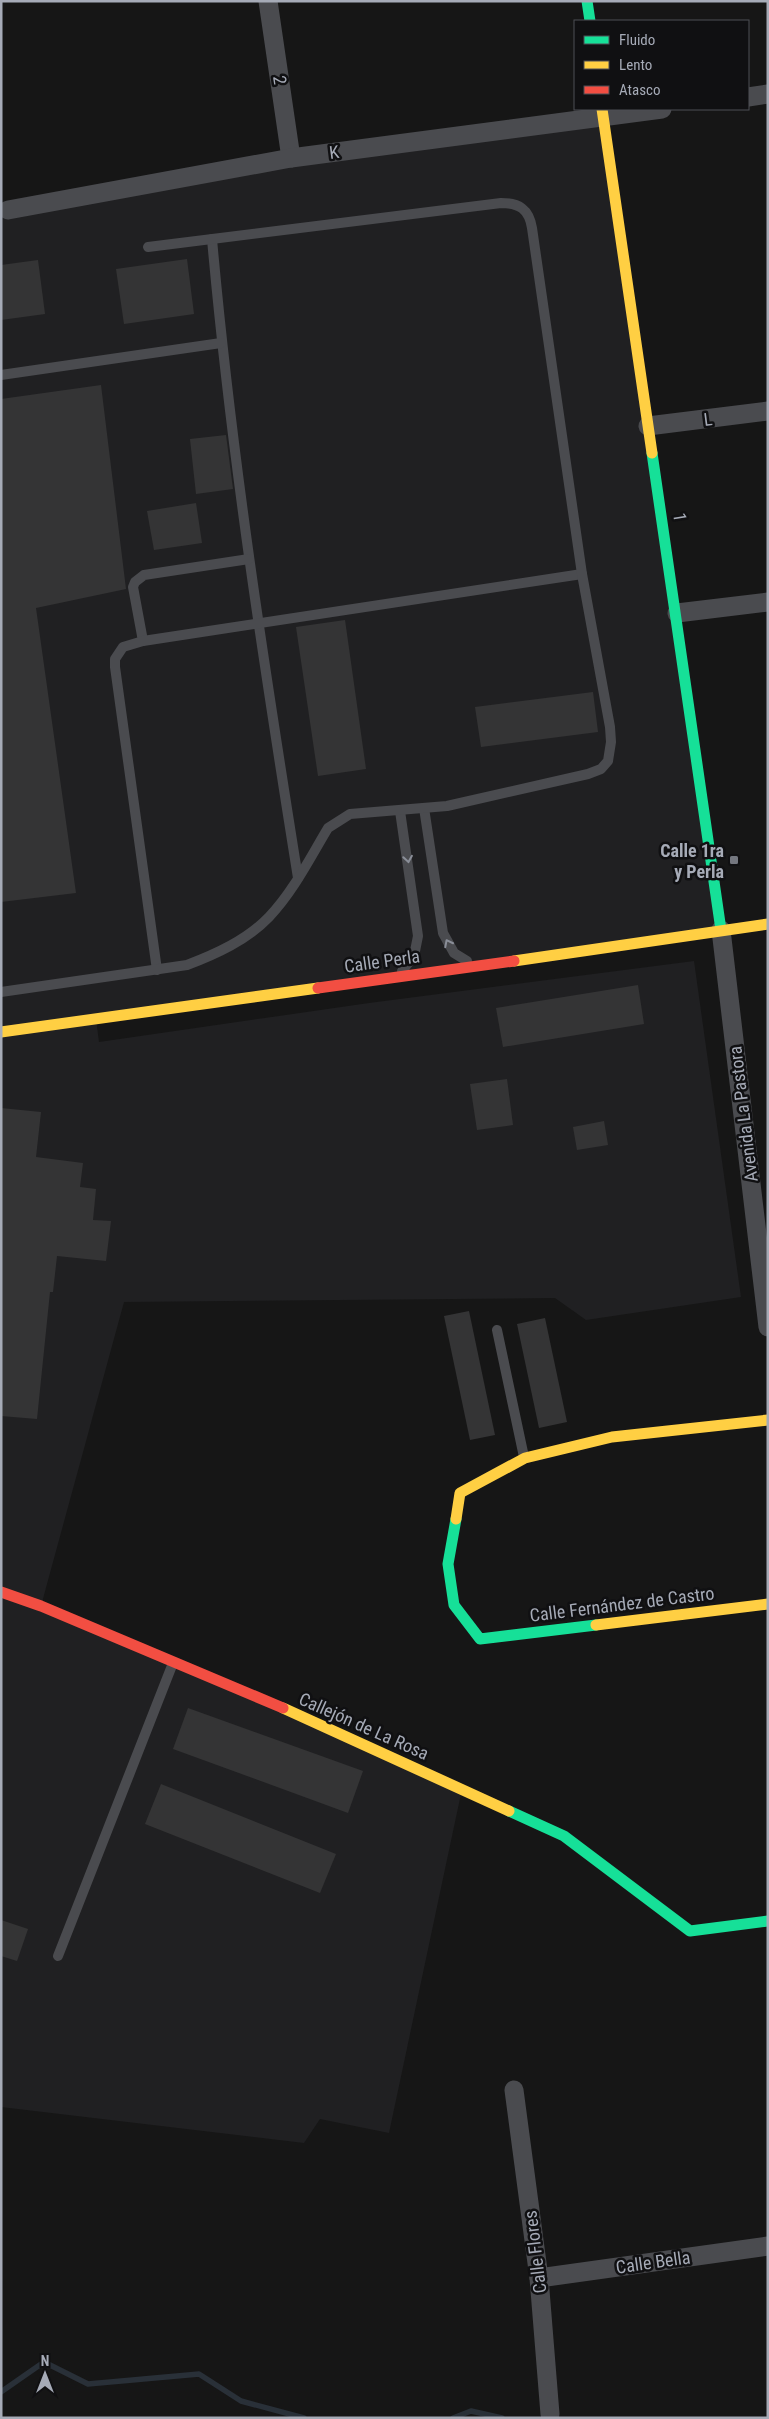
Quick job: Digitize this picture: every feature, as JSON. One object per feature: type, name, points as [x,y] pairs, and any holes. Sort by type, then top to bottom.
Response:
[{"type":"street","name":"2","points":[[268,1],[291,158]]},
{"type":"street","points":[[587,1],[590,20]]},
{"type":"street","points":[[749,97],[768,94]]},
{"type":"street","name":"K","points":[[8,210],[291,158],[603,113],[647,110]]},
{"type":"street","name":"1","points":[[603,113],[677,614],[721,930]]},
{"type":"street","name":"L","points":[[648,426],[768,411]]},
{"type":"street","points":[[677,614],[768,602]]},
{"type":"street","name":"Calle Perla","points":[[1,1032],[488,965],[768,924]]},
{"type":"street","name":"Avenida La Pastora","points":[[721,930],[764,1248],[768,1327]]},
{"type":"street","points":[[525,1458],[612,1437],[768,1420]]},
{"type":"street","name":"Calle Fernández de Castro","points":[[525,1458],[460,1493],[448,1564],[454,1605],[480,1639],[768,1604]]},
{"type":"street","name":"Callejón de La Rosa","points":[[1,1592],[41,1606],[334,1730],[564,1836],[690,1931],[768,1921]]},
{"type":"street","name":"Calle Flores","points":[[514,2090],[539,2278],[550,2414]]},
{"type":"street","name":"Calle Bella","points":[[539,2278],[768,2246]]},
{"type":"lane","points":[[1,992],[187,965],[215,955],[234,944],[269,918],[298,878],[328,828],[339,820],[362,812],[424,808],[493,796],[588,774],[601,768],[608,761],[611,742],[610,727],[582,574],[530,217],[522,207],[513,203],[501,203],[148,247]]},
{"type":"lane","points":[[212,239],[222,343],[257,625],[298,878]]},
{"type":"lane","points":[[1,375],[222,343]]},
{"type":"lane","points":[[143,641],[134,587],[139,577],[249,559]]},
{"type":"lane","points":[[157,970],[115,667],[115,659],[122,647],[143,641],[582,574]]},
{"type":"lane","points":[[424,808],[434,878],[447,944],[454,953],[464,960],[488,965]]},
{"type":"lane","points":[[393,977],[403,970],[414,956],[418,936],[400,810]]},
{"type":"lane","points":[[497,1330],[525,1458]]},
{"type":"lane","points":[[58,1956],[173,1662]]},
{"type":"shaded area","points":[[603,117],[721,930],[96,1019],[99,1042],[369,1003],[694,961],[741,1297],[586,1320],[555,1298],[124,1302],[41,1606],[462,1789],[389,2133],[320,2119],[304,2143],[1,2107],[1,212]]},
{"type":"building","points":[[187,259],[194,314],[124,324],[116,269]]},
{"type":"building","points":[[38,260],[45,314],[1,320],[1,265]]},
{"type":"building","points":[[101,385],[126,589],[36,608],[76,893],[1,902],[1,399]]},
{"type":"building","points":[[226,435],[233,489],[196,494],[190,439]]},
{"type":"building","points":[[196,503],[202,543],[154,550],[147,511]]},
{"type":"building","points":[[345,620],[366,769],[318,776],[296,627]]},
{"type":"building","points":[[593,692],[598,732],[481,747],[475,707]]},
{"type":"building","points":[[638,985],[644,1024],[503,1047],[496,1008]]},
{"type":"building","points":[[507,1079],[513,1125],[477,1130],[470,1084]]},
{"type":"building","points":[[1,1108],[41,1112],[36,1157],[83,1163],[80,1187],[96,1189],[93,1220],[111,1221],[106,1261],[57,1256],[53,1292],[50,1292],[37,1419],[1,1416]]},
{"type":"building","points":[[604,1121],[608,1145],[577,1150],[573,1127]]},
{"type":"building","points":[[469,1311],[495,1435],[470,1440],[444,1316]]},
{"type":"building","points":[[545,1318],[567,1422],[539,1428],[517,1324]]},
{"type":"building","points":[[188,1708],[363,1771],[348,1813],[173,1749]]},
{"type":"building","points":[[161,1784],[336,1854],[320,1893],[145,1824]]},
{"type":"building","points":[[1,1920],[28,1929],[17,1961],[1,1956]]},
{"type":"waterway","points":[[1,2392],[44,2362],[88,2384],[199,2374],[241,2401],[304,2418]]},
{"type":"waterway","points":[[453,2418],[471,2411],[502,2418]]},
{"type":"traffic: fast","points":[[587,1],[590,20]]},
{"type":"traffic: fast","points":[[652,453],[721,930]]},
{"type":"traffic: fast","points":[[456,1519],[448,1564],[454,1605],[480,1639],[596,1625]]},
{"type":"traffic: fast","points":[[509,1811],[564,1836],[690,1931],[768,1921]]},
{"type":"traffic: slow","points":[[602,110],[652,453]]},
{"type":"traffic: slow","points":[[514,961],[768,924]]},
{"type":"traffic: slow","points":[[1,1032],[318,988]]},
{"type":"traffic: slow","points":[[456,1519],[460,1493],[525,1458],[612,1437],[768,1420]]},
{"type":"traffic: slow","points":[[596,1625],[768,1604]]},
{"type":"traffic: slow","points":[[283,1708],[509,1811]]},
{"type":"traffic: jam","points":[[318,988],[514,961]]},
{"type":"traffic: jam","points":[[1,1592],[41,1606],[283,1708]]},
{"type":"place","name":"Calle 1ra y Perla","points":[[734,860]]}]
